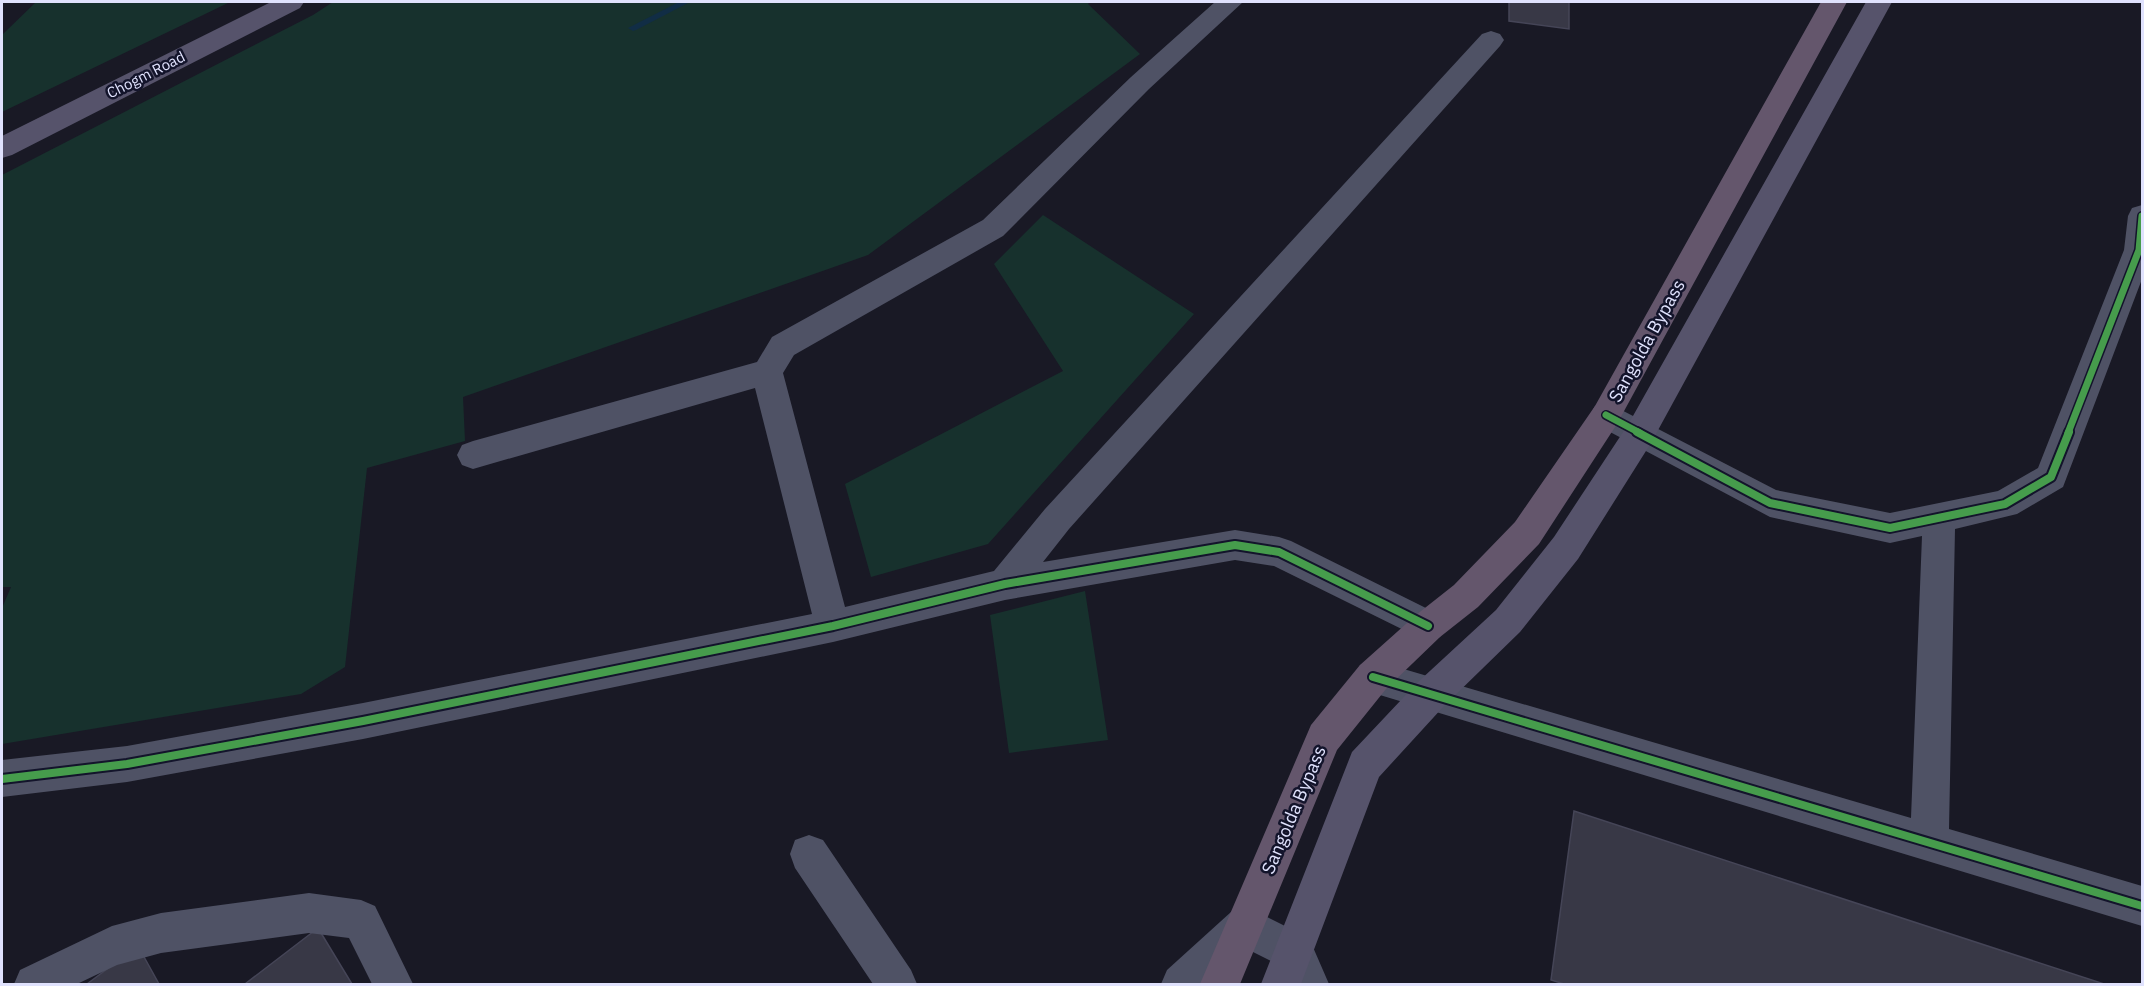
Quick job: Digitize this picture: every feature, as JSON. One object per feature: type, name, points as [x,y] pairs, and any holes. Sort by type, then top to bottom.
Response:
[{"type":"highway","name":"Sangolda Bypass","points":[[1220,984],[1324,738],[1373,677],[1466,596],[1527,532],[1606,415],[1834,2]]},
{"type":"main road","name":"Chogm Road","points":[[2,148],[291,2]]},
{"type":"main road","points":[[1295,974],[1365,765],[1431,694],[1508,621],[1566,548],[1640,433],[1879,2]]},
{"type":"street","points":[[473,455],[767,372],[783,346],[993,228],[1140,83],[1230,2]]},
{"type":"street","points":[[1005,584],[1057,519],[1491,40]]},
{"type":"street","points":[[1606,415],[1770,503],[1890,528],[2005,504],[2051,477],[2139,250],[2142,216]]},
{"type":"street","points":[[767,372],[833,626]]},
{"type":"street","points":[[1929,843],[1939,518]]},
{"type":"street","points":[[2,779],[127,764],[386,716],[833,626],[1005,584],[1235,545],[1279,552],[1428,627]]},
{"type":"street","points":[[1373,677],[2142,906]]},
{"type":"street","points":[[809,854],[897,984]]},
{"type":"street","points":[[34,984],[112,946],[161,933],[309,913],[361,920],[393,984]]},
{"type":"street","points":[[1181,984],[1245,926],[1295,974]]},
{"type":"green space","points":[[36,2],[230,2],[2,112],[2,35]]},
{"type":"green space","points":[[333,2],[1090,2],[1088,4],[1140,54],[868,255],[463,397],[465,441],[367,468],[345,667],[301,694],[2,744],[2,608],[11,587],[2,587],[2,175],[313,15]]},
{"type":"green space","points":[[1043,215],[1194,314],[988,544],[871,577],[845,484],[1063,371],[994,264]]},
{"type":"green space","points":[[1085,591],[1108,740],[1009,753],[990,615]]},
{"type":"building","points":[[1509,2],[1569,2],[1569,29],[1509,21]]},
{"type":"building","points":[[1574,811],[2104,984],[1564,984],[1551,980]]},
{"type":"building","points":[[318,928],[352,984],[245,984]]},
{"type":"building","points":[[138,946],[159,984],[87,984]]},
{"type":"waterway","points":[[633,28],[685,2]]},
{"type":"cycle path","points":[[1606,415],[1770,503],[1890,528],[2005,504],[2051,477],[2139,250],[2142,216]]},
{"type":"cycle path","points":[[2,779],[127,764],[363,721],[833,626],[1005,584],[1235,545],[1279,552],[1428,626]]},
{"type":"cycle path","points":[[1373,677],[2142,906]]}]
